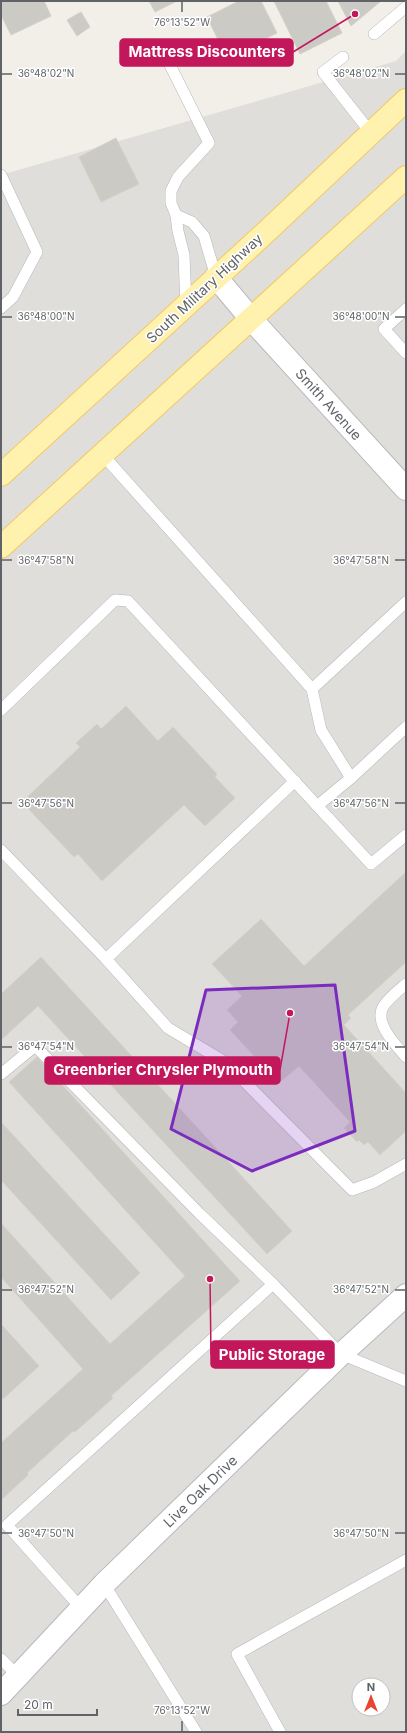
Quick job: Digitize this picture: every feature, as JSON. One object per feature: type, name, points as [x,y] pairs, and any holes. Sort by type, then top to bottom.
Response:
[{"type":"main road","name":"South Military Highway","points":[[1,474],[186,305],[406,100]]},
{"type":"main road","points":[[1,547],[406,177]]},
{"type":"street","name":"Smith Avenue","points":[[216,277],[251,318],[406,489]]},
{"type":"street","name":"Live Oak Drive","points":[[1,1694],[104,1584],[341,1354],[406,1294]]},
{"type":"lane","points":[[374,34],[406,7]]},
{"type":"lane","points":[[166,57],[209,143],[178,177],[171,191],[171,202],[176,215],[184,255],[186,305]]},
{"type":"lane","points":[[343,57],[323,72],[371,133]]},
{"type":"lane","points":[[1,175],[37,252],[13,297],[1,308]]},
{"type":"lane","points":[[176,215],[192,222],[204,236],[216,277]]},
{"type":"lane","points":[[406,308],[384,329],[406,353]]},
{"type":"lane","points":[[102,454],[312,689],[321,730],[350,778]]},
{"type":"lane","points":[[1,710],[115,600],[128,601],[371,864],[406,835]]},
{"type":"lane","points":[[312,689],[406,602]]},
{"type":"lane","points":[[317,806],[406,727]]},
{"type":"lane","points":[[106,959],[294,781]]},
{"type":"lane","points":[[1,850],[106,959],[168,1028],[225,1062],[352,1190],[374,1182],[406,1164]]},
{"type":"lane","points":[[406,984],[391,997],[382,1009],[382,1027],[406,1057]]},
{"type":"lane","points":[[1,1074],[35,1046],[199,1213],[273,1284],[341,1354],[406,1381]]},
{"type":"lane","points":[[82,1608],[4,1523],[273,1284]]},
{"type":"lane","points":[[280,1732],[237,1654],[406,1560]]},
{"type":"lane","points":[[104,1584],[196,1732]]},
{"type":"lane","points":[[1,1659],[18,1676]]},
{"type":"highlighted area","points":[[335,985],[355,1131],[252,1171],[171,1129],[206,990]]},
{"type":"shaded area","points":[[406,51],[406,1732],[1,1732],[1,175],[396,61]]},
{"type":"building","points":[[1,1],[44,1],[51,16],[11,35],[1,15]]},
{"type":"building","points":[[149,1],[177,1],[155,12]]},
{"type":"building","points":[[239,1],[261,1],[277,33],[227,58],[207,17]]},
{"type":"building","points":[[274,1],[326,1],[342,33],[300,54]]},
{"type":"building","points":[[338,1],[381,1],[351,26]]},
{"type":"building","points":[[81,12],[90,27],[77,36],[67,20]]},
{"type":"building","points":[[116,138],[139,184],[101,202],[79,157]]},
{"type":"building","points":[[126,706],[158,741],[173,727],[217,774],[215,777],[235,798],[205,826],[184,805],[102,881],[78,854],[74,857],[22,802],[80,747],[76,743],[97,724],[101,729]]},
{"type":"building","points":[[406,872],[406,962],[348,1015],[351,1018],[344,1025],[406,1093],[406,1131],[380,1155],[368,1142],[364,1145],[359,1140],[357,1142],[344,1128],[350,1122],[299,1066],[279,1083],[230,1030],[238,1022],[227,1010],[242,996],[212,964],[261,919],[304,966]]},
{"type":"building","points":[[41,957],[292,1231],[267,1254],[38,1006],[1,1040],[1,994]]},
{"type":"building","points":[[37,1057],[240,1281],[111,1396],[113,1398],[75,1432],[73,1431],[27,1473],[28,1475],[1,1500],[1,1443],[83,1369],[1,1277],[1,1223],[110,1344],[185,1276],[9,1082]]},
{"type":"building","points":[[1,1122],[140,1273],[111,1300],[1,1180]]},
{"type":"building","points":[[1,1324],[39,1366],[3,1399],[1,1397]]},
{"type":"place","name":"Mattress Discounters","points":[[355,14]]},
{"type":"place","name":"Greenbrier Chrysler Plymouth","points":[[290,1013]]},
{"type":"place","name":"Public Storage","points":[[210,1279]]}]
